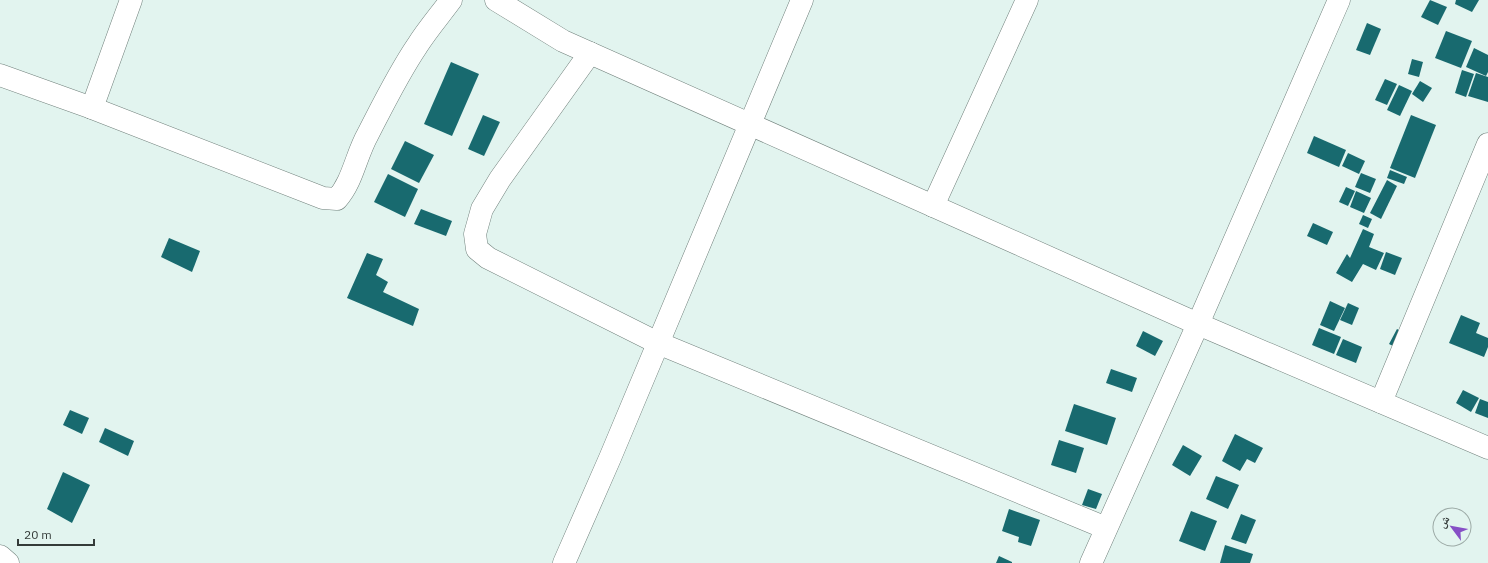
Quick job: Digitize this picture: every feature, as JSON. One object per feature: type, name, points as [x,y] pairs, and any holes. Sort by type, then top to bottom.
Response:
[{"type":"street","points":[[92,108],[131,0]]},
{"type":"street","points":[[0,75],[92,108],[323,198],[337,200],[344,192],[366,136],[392,89],[416,47],[451,0]]},
{"type":"street","points":[[496,0],[562,41],[1198,324],[1488,448]]},
{"type":"street","points":[[564,563],[610,458],[802,0]]},
{"type":"street","points":[[933,206],[1027,0]]},
{"type":"street","points":[[1091,563],[1198,324],[1339,0]]},
{"type":"street","points":[[590,53],[500,179],[482,209],[475,234],[477,249],[488,258],[658,343],[1106,528]]},
{"type":"street","points":[[1381,402],[1488,144]]},
{"type":"street","points":[[0,556],[8,563]]},
{"type":"building","points":[[1430,0],[1447,7],[1438,25],[1421,17]]},
{"type":"building","points":[[1456,0],[1479,0],[1472,12],[1455,4]]},
{"type":"building","points":[[1367,23],[1381,29],[1370,55],[1356,50]]},
{"type":"building","points":[[1446,31],[1472,41],[1461,68],[1435,58]]},
{"type":"building","points":[[1474,48],[1488,55],[1488,72],[1486,76],[1466,67]]},
{"type":"building","points":[[1412,59],[1423,62],[1419,77],[1408,74]]},
{"type":"building","points":[[451,62],[479,74],[452,136],[424,124]]},
{"type":"building","points":[[1462,70],[1474,74],[1466,97],[1455,93]]},
{"type":"building","points":[[1476,73],[1488,77],[1488,102],[1468,96]]},
{"type":"building","points":[[1385,79],[1397,84],[1387,105],[1375,100]]},
{"type":"building","points":[[1420,81],[1432,88],[1423,102],[1412,94]]},
{"type":"building","points":[[1399,85],[1412,91],[1400,116],[1387,110]]},
{"type":"building","points":[[483,115],[500,122],[484,156],[468,149]]},
{"type":"building","points":[[1411,115],[1436,125],[1415,178],[1390,168]]},
{"type":"building","points":[[1314,136],[1346,150],[1339,167],[1307,153]]},
{"type":"building","points":[[405,141],[434,155],[419,183],[391,169]]},
{"type":"building","points":[[1348,153],[1365,161],[1359,174],[1342,166]]},
{"type":"building","points":[[1390,170],[1407,177],[1404,184],[1387,178]]},
{"type":"building","points":[[1361,173],[1376,179],[1370,193],[1355,187]]},
{"type":"building","points":[[388,174],[418,189],[405,217],[374,202]]},
{"type":"building","points":[[1387,180],[1397,186],[1381,219],[1370,213]]},
{"type":"building","points":[[1346,187],[1355,191],[1348,206],[1339,202]]},
{"type":"building","points":[[1356,191],[1371,198],[1364,213],[1350,207]]},
{"type":"building","points":[[421,209],[452,221],[446,236],[414,224]]},
{"type":"building","points":[[1363,215],[1372,219],[1368,228],[1359,224]]},
{"type":"building","points":[[1313,223],[1333,232],[1327,245],[1307,236]]},
{"type":"building","points":[[1363,229],[1374,234],[1369,247],[1384,253],[1376,270],[1363,264],[1352,282],[1336,273],[1347,254],[1350,258]]},
{"type":"building","points":[[169,238],[200,251],[192,272],[161,257]]},
{"type":"building","points":[[1386,252],[1402,258],[1395,275],[1380,269]]},
{"type":"building","points":[[367,253],[383,259],[376,275],[388,282],[383,292],[419,309],[413,326],[347,298]]},
{"type":"building","points":[[1330,301],[1345,308],[1334,331],[1320,325]]},
{"type":"building","points":[[1348,303],[1359,308],[1352,325],[1340,320]]},
{"type":"building","points":[[1461,315],[1480,323],[1476,333],[1488,338],[1488,347],[1484,357],[1449,343]]},
{"type":"building","points":[[1319,328],[1341,337],[1334,354],[1312,345]]},
{"type":"building","points":[[1397,329],[1408,335],[1401,350],[1389,344]]},
{"type":"building","points":[[1143,331],[1163,341],[1155,356],[1136,346]]},
{"type":"building","points":[[1343,339],[1362,347],[1356,363],[1336,355]]},
{"type":"building","points":[[1111,369],[1137,378],[1132,392],[1106,383]]},
{"type":"building","points":[[1463,390],[1479,398],[1471,412],[1456,403]]},
{"type":"building","points":[[1480,399],[1488,402],[1488,418],[1475,413]]},
{"type":"building","points":[[1074,404],[1116,418],[1107,445],[1065,431]]},
{"type":"building","points":[[70,410],[89,418],[82,434],[63,425]]},
{"type":"building","points":[[105,428],[134,441],[128,456],[99,442]]},
{"type":"building","points":[[1235,434],[1263,448],[1255,463],[1247,459],[1240,471],[1222,461]]},
{"type":"building","points":[[1059,440],[1084,448],[1076,473],[1051,465]]},
{"type":"building","points":[[1183,445],[1202,456],[1190,476],[1172,465]]},
{"type":"building","points":[[63,472],[90,485],[72,523],[47,509]]},
{"type":"building","points":[[1216,476],[1239,485],[1228,509],[1206,499]]},
{"type":"building","points":[[1088,489],[1102,494],[1096,509],[1082,505]]},
{"type":"building","points":[[1009,509],[1040,520],[1031,546],[1018,542],[1019,537],[1002,531]]},
{"type":"building","points":[[1191,511],[1217,521],[1205,551],[1179,541]]},
{"type":"building","points":[[1241,514],[1256,520],[1246,544],[1231,539]]},
{"type":"building","points":[[1225,545],[1253,554],[1250,563],[1220,563]]},
{"type":"building","points":[[999,556],[1012,562],[1012,563],[996,563]]}]
